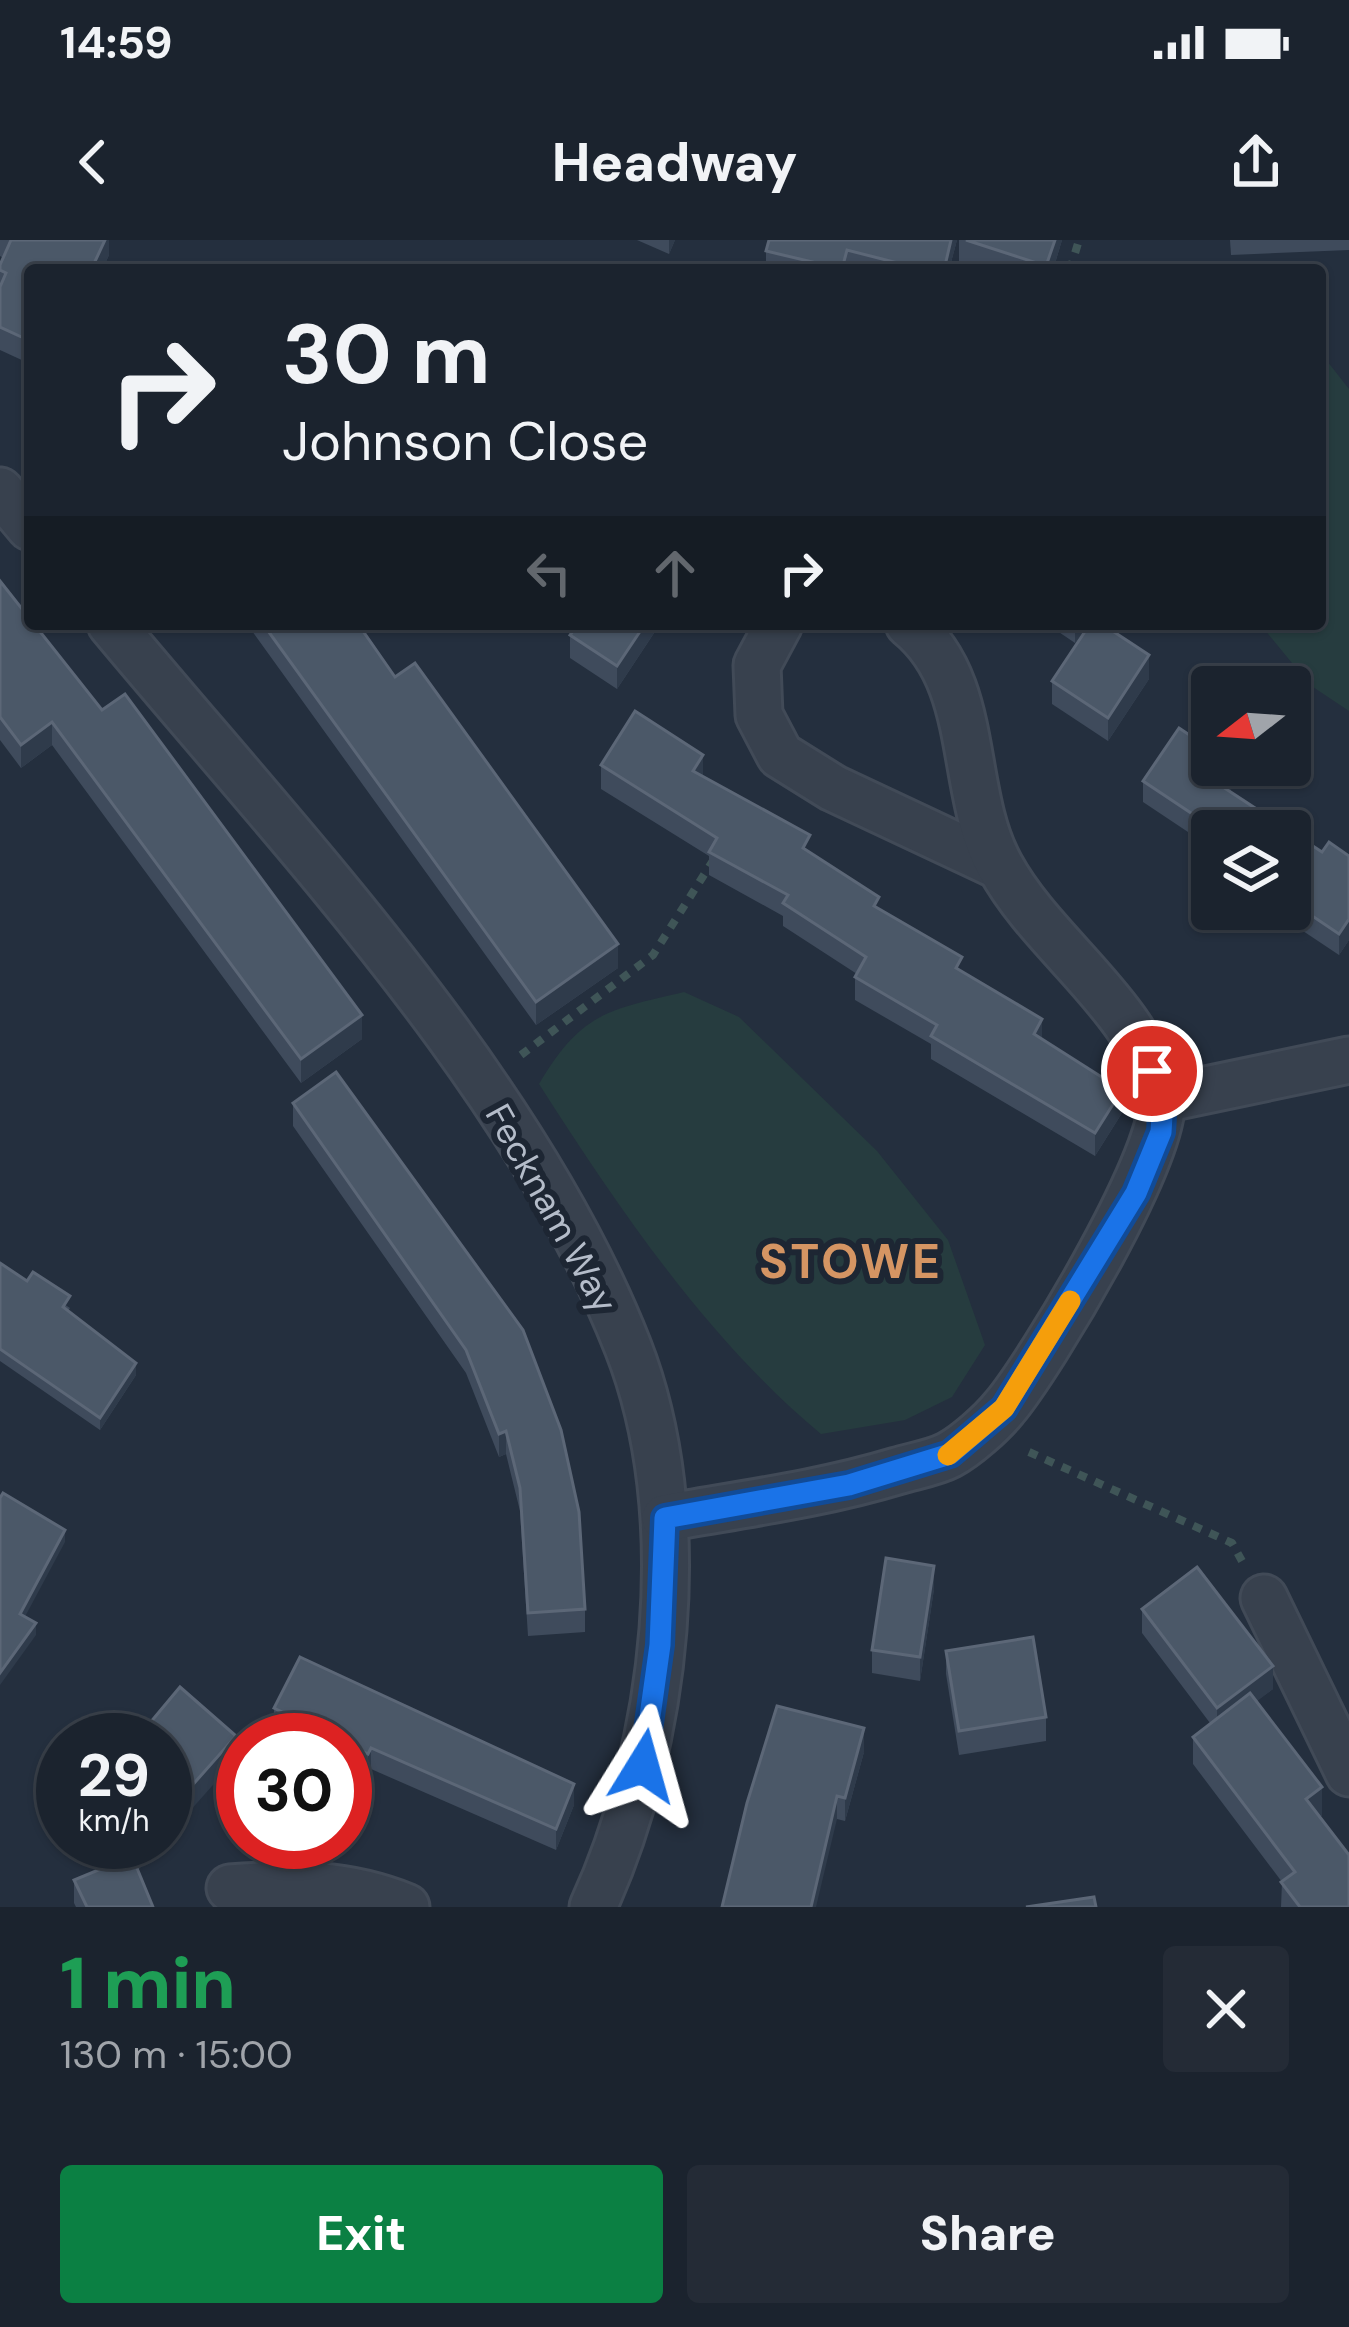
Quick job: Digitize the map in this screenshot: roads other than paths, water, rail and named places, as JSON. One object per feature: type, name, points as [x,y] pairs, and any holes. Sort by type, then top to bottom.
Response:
[{"type":"street","points":[[0,491],[24,520]]},
{"type":"street","name":"Fecknam Way","points":[[116,630],[366,931],[482,1084],[571,1229],[628,1348],[652,1430],[665,1518],[660,1645],[643,1766],[593,1907]]},
{"type":"street","points":[[776,630],[757,664],[759,715],[780,755],[833,788],[999,866]]},
{"type":"street","points":[[665,1518],[849,1485],[950,1454],[1004,1408],[1136,1193],[1161,1132],[1163,1099],[1140,1042],[999,866],[975,788],[959,702],[929,640],[916,630]]},
{"type":"street","points":[[1163,1099],[1349,1060]]},
{"type":"street","points":[[1264,1598],[1330,1692],[1349,1773]]},
{"type":"street","points":[[230,1888],[285,1883],[360,1888],[406,1907]]},
{"type":"district","name":"STOWE","points":[[851,1261]]}]
